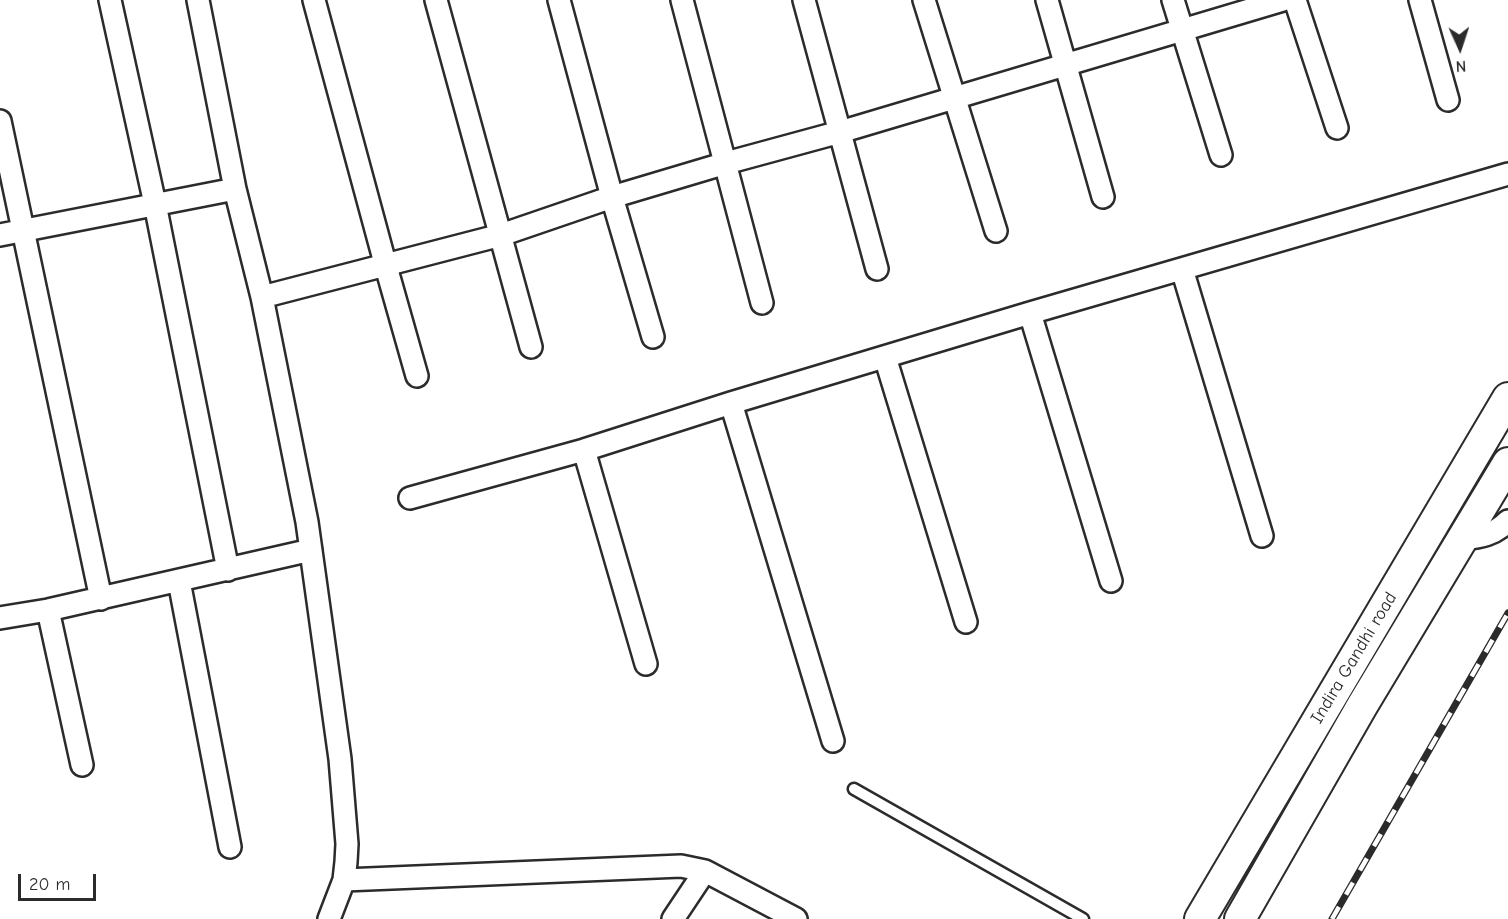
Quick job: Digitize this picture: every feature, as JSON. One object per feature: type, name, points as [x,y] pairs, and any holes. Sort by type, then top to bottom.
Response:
[{"type":"main road","name":"Indira Gandhi road","points":[[1200,919],[1508,398]]},
{"type":"main road","name":"Indira Gandhi road","points":[[1240,919],[1362,706],[1508,463]]},
{"type":"street","points":[[110,0],[155,204],[228,570]]},
{"type":"street","points":[[198,0],[235,189],[262,297],[311,550],[340,759],[347,844],[344,880],[329,919]]},
{"type":"street","points":[[314,0],[417,376]]},
{"type":"street","points":[[436,0],[531,347]]},
{"type":"street","points":[[560,0],[612,197],[653,337]]},
{"type":"street","points":[[682,0],[762,303]]},
{"type":"street","points":[[804,0],[877,269]]},
{"type":"street","points":[[924,0],[996,231]]},
{"type":"street","points":[[1047,0],[1103,197]]},
{"type":"street","points":[[1173,0],[1221,154]]},
{"type":"street","points":[[262,297],[385,263],[501,235],[612,197],[840,132],[1283,0]]},
{"type":"street","points":[[1295,0],[1337,128]]},
{"type":"street","points":[[1419,0],[1448,100]]},
{"type":"street","points":[[0,121],[101,599]]},
{"type":"street","points":[[410,498],[584,450],[730,403],[1030,313],[1508,174]]},
{"type":"street","points":[[0,235],[235,189]]},
{"type":"street","points":[[1182,269],[1262,536]]},
{"type":"street","points":[[1030,313],[1111,581]]},
{"type":"street","points":[[885,357],[966,622]]},
{"type":"street","points":[[730,403],[833,741]]},
{"type":"street","points":[[584,450],[646,664]]},
{"type":"street","points":[[1462,539],[1486,536],[1498,531],[1508,521]]},
{"type":"street","points":[[0,618],[101,599],[311,550]]},
{"type":"street","points":[[179,581],[230,847]]},
{"type":"street","points":[[48,610],[82,765]]},
{"type":"street","points":[[344,880],[681,866],[705,871],[796,919]]},
{"type":"street","points":[[673,919],[705,871]]},
{"type":"lane","points":[[854,789],[1083,919]]},
{"type":"railway","points":[[1332,919],[1508,613]]}]
